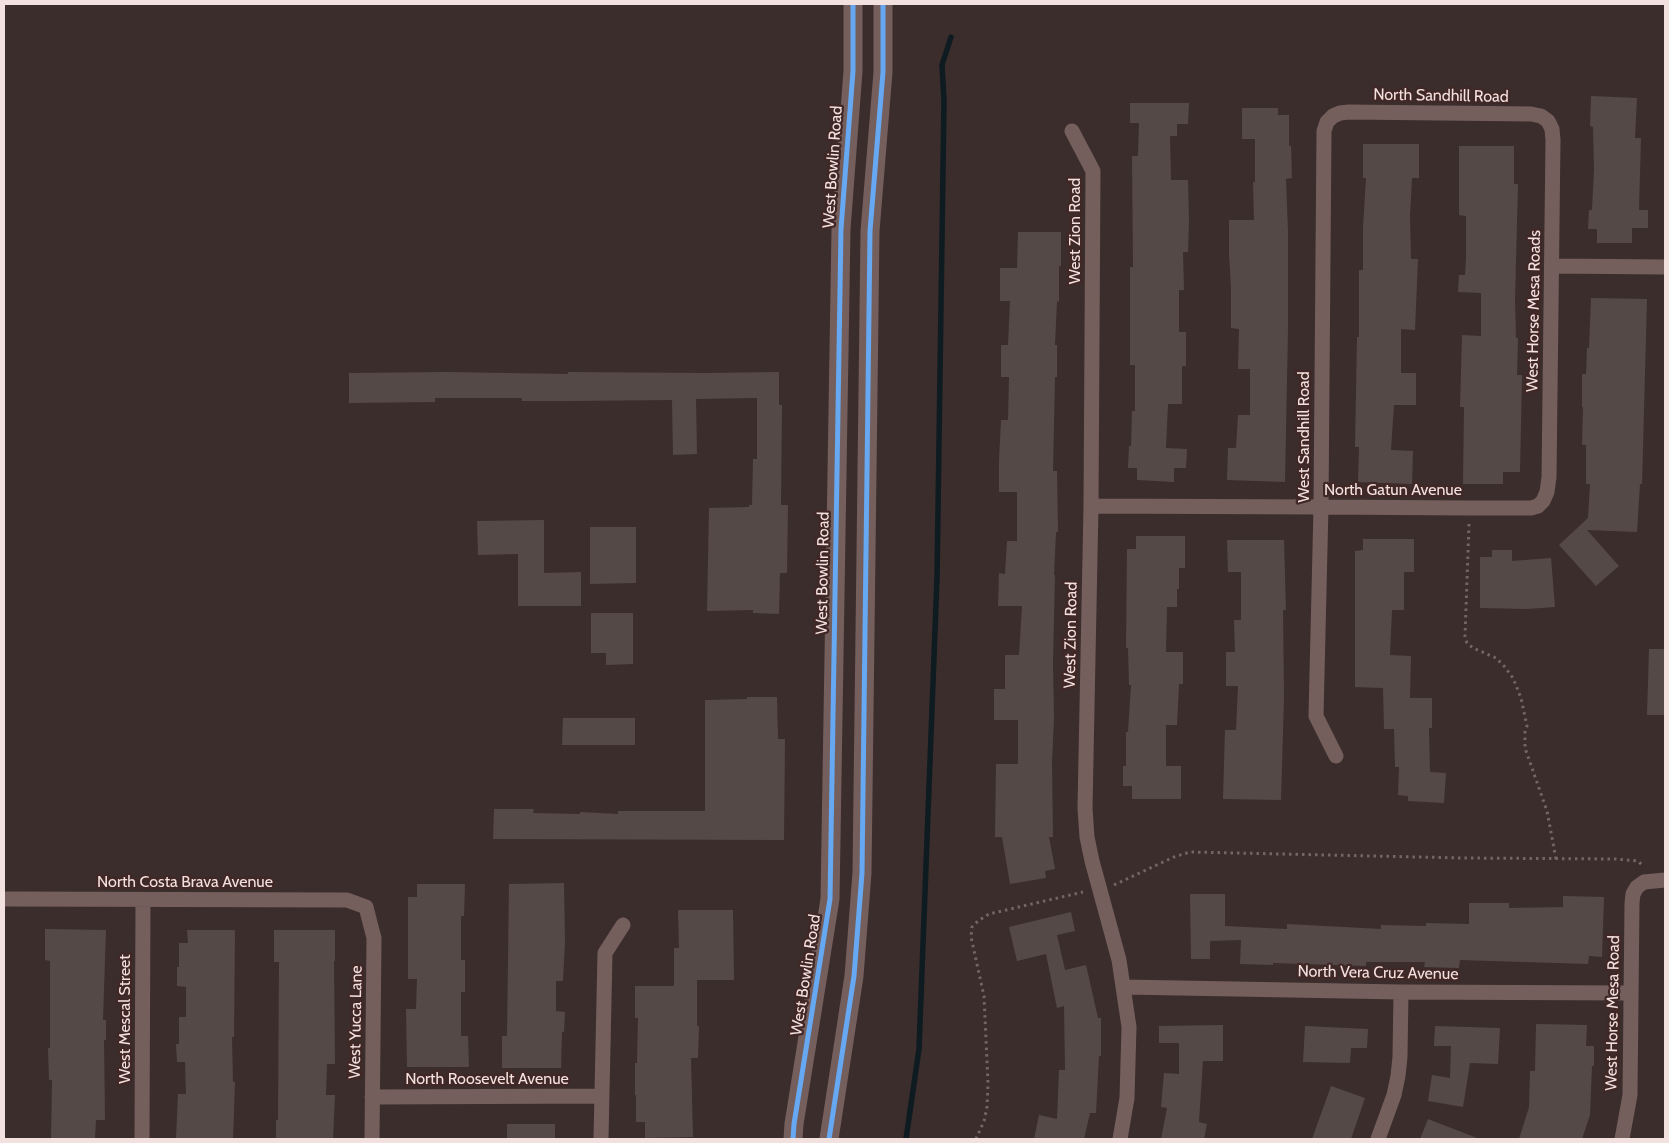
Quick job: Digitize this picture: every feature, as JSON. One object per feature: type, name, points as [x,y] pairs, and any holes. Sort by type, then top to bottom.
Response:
[{"type":"street","name":"West Bowlin Road","points":[[793,1139],[830,899],[841,229],[853,71],[853,4]]},
{"type":"street","points":[[829,1139],[854,976],[862,873],[870,231],[883,72],[883,4]]},
{"type":"street","name":"North Sandhill Road","points":[[1333,116],[1349,112],[1531,114],[1541,116],[1548,121]]},
{"type":"street","name":"West Sandhill Road","points":[[1333,116],[1327,122],[1324,131],[1321,507],[1316,716],[1336,756]]},
{"type":"street","name":"West Horse Mesa Roads","points":[[1543,501],[1547,492],[1549,477],[1552,266],[1553,140],[1552,129],[1548,121]]},
{"type":"street","name":"West Zion Road","points":[[1072,131],[1093,171],[1091,506],[1085,808],[1087,837],[1119,960],[1129,1027],[1127,1098],[1120,1139]]},
{"type":"street","points":[[1552,266],[1665,267]]},
{"type":"street","name":"North Gatun Avenue","points":[[1091,506],[1531,508],[1538,506],[1543,501]]},
{"type":"street","points":[[1641,884],[1665,880]]},
{"type":"street","name":"West Horse Mesa Road","points":[[1622,1139],[1630,1094],[1632,903],[1633,894],[1641,884]]},
{"type":"street","name":"North Costa Brava Avenue","points":[[4,900],[347,900],[366,907]]},
{"type":"street","name":"West Mescal Street","points":[[142,1139],[143,900]]},
{"type":"street","name":"West Yucca Lane","points":[[366,907],[374,938],[372,1139]]},
{"type":"street","points":[[601,1139],[605,953],[623,925]]},
{"type":"street","name":"North Vera Cruz Avenue","points":[[1124,987],[1402,992],[1631,993]]},
{"type":"street","points":[[1378,1139],[1394,1095],[1398,1076],[1402,992]]},
{"type":"street","name":"North Roosevelt Avenue","points":[[372,1097],[602,1096]]},
{"type":"path","points":[[1470,508],[1465,636],[1467,643],[1473,648],[1496,658],[1504,666],[1521,698],[1527,726],[1525,748],[1547,811],[1556,859]]},
{"type":"path","points":[[1115,884],[1174,857],[1190,852],[1616,859],[1638,861],[1642,864],[1644,868],[1641,884]]},
{"type":"path","points":[[976,1139],[984,1121],[987,1107],[988,1082],[984,996],[971,937],[972,927],[989,914],[1099,888]]},
{"type":"building","points":[[1591,96],[1637,98],[1635,138],[1641,138],[1639,210],[1648,210],[1648,228],[1632,228],[1632,243],[1597,243],[1597,229],[1588,229],[1589,210],[1592,210],[1594,170],[1593,127],[1590,126]]},
{"type":"building","points":[[1130,103],[1189,103],[1188,124],[1177,124],[1177,136],[1170,136],[1171,180],[1188,180],[1189,220],[1188,252],[1183,252],[1184,290],[1179,290],[1179,332],[1186,332],[1186,366],[1182,366],[1182,404],[1168,404],[1166,448],[1187,449],[1186,468],[1174,468],[1174,482],[1137,480],[1137,468],[1128,468],[1132,411],[1135,411],[1135,365],[1130,365],[1130,267],[1133,267],[1132,156],[1138,156],[1139,123],[1130,123]]},
{"type":"building","points":[[1242,108],[1278,108],[1278,115],[1289,115],[1292,178],[1286,179],[1288,329],[1285,482],[1227,480],[1228,448],[1236,448],[1238,415],[1250,415],[1250,369],[1238,369],[1239,329],[1231,328],[1229,252],[1229,220],[1254,220],[1255,139],[1242,139]]},
{"type":"building","points":[[1363,144],[1419,144],[1419,178],[1412,178],[1410,216],[1411,259],[1418,259],[1415,330],[1401,329],[1401,373],[1416,373],[1416,405],[1394,405],[1391,450],[1413,451],[1412,484],[1358,482],[1359,447],[1355,447],[1357,337],[1359,337],[1359,270],[1363,270],[1366,178],[1363,178]]},
{"type":"building","points":[[1459,146],[1514,146],[1514,184],[1518,184],[1515,300],[1516,338],[1518,338],[1517,375],[1522,375],[1520,472],[1503,472],[1503,484],[1463,484],[1464,407],[1460,407],[1462,335],[1481,336],[1481,293],[1458,292],[1459,275],[1465,275],[1466,259],[1466,216],[1459,215]]},
{"type":"building","points":[[1018,232],[1061,232],[1061,266],[1059,266],[1059,302],[1057,301],[1055,345],[1057,345],[1057,377],[1055,377],[1053,471],[1057,471],[1058,532],[1056,532],[1054,575],[1053,837],[1049,837],[1055,869],[1045,871],[1046,878],[1010,884],[1002,837],[995,837],[996,764],[1018,764],[1018,720],[994,720],[994,689],[1005,689],[1005,655],[1019,655],[1022,606],[998,606],[999,573],[1005,574],[1007,541],[1017,541],[1017,492],[999,492],[1001,420],[1008,420],[1009,377],[1001,377],[1001,345],[1008,345],[1010,301],[1000,301],[1000,268],[1017,268]]},
{"type":"building","points":[[1591,298],[1647,299],[1642,484],[1640,484],[1637,532],[1587,530],[1619,566],[1596,586],[1559,545],[1588,518],[1590,484],[1586,484],[1586,445],[1582,445],[1582,374],[1586,374]]},
{"type":"building","points":[[568,372],[779,372],[779,405],[782,405],[781,505],[788,505],[787,573],[780,573],[779,614],[753,613],[753,610],[707,611],[709,508],[749,507],[749,505],[752,505],[753,459],[757,459],[757,398],[696,399],[697,454],[673,455],[672,400],[522,401],[522,398],[435,398],[435,402],[349,403],[349,373],[568,374]]},
{"type":"building","points":[[544,520],[544,573],[581,572],[581,606],[518,606],[518,554],[478,555],[477,521]]},
{"type":"building","points":[[590,527],[636,527],[636,583],[590,584]]},
{"type":"building","points":[[1136,536],[1185,536],[1185,568],[1179,568],[1177,607],[1167,607],[1166,652],[1183,652],[1183,684],[1179,684],[1177,725],[1166,725],[1166,766],[1181,766],[1181,799],[1132,799],[1132,786],[1123,786],[1123,766],[1126,766],[1126,732],[1128,732],[1131,685],[1129,685],[1128,648],[1126,648],[1127,549],[1136,549]]},
{"type":"building","points":[[1363,539],[1414,539],[1414,572],[1404,572],[1404,610],[1392,610],[1390,655],[1411,656],[1410,698],[1432,698],[1432,728],[1429,728],[1430,772],[1446,773],[1444,803],[1408,801],[1408,796],[1398,795],[1399,767],[1395,767],[1394,729],[1384,729],[1383,688],[1355,687],[1355,551],[1363,550]]},
{"type":"building","points":[[1227,540],[1284,540],[1286,610],[1283,610],[1284,698],[1281,800],[1223,799],[1225,730],[1236,730],[1238,686],[1226,686],[1226,652],[1235,652],[1234,620],[1241,620],[1241,572],[1228,572]]},
{"type":"building","points":[[1492,550],[1512,550],[1512,561],[1551,558],[1555,607],[1527,609],[1480,608],[1480,557],[1492,557]]},
{"type":"building","points":[[591,613],[633,613],[633,664],[606,665],[606,653],[591,653]]},
{"type":"building","points":[[1649,649],[1665,649],[1665,715],[1647,715]]},
{"type":"building","points":[[747,697],[777,697],[778,739],[785,739],[784,840],[493,839],[494,809],[534,809],[533,813],[580,814],[580,812],[618,814],[618,811],[705,811],[705,700],[747,699]]},
{"type":"building","points":[[563,718],[635,718],[635,745],[562,745]]},
{"type":"building","points":[[564,883],[565,941],[563,981],[556,981],[556,1011],[565,1012],[564,1032],[562,1032],[561,1068],[502,1068],[502,1036],[507,1036],[509,884]]},
{"type":"building","points":[[417,884],[465,884],[464,916],[461,916],[461,960],[465,960],[465,992],[461,992],[461,1036],[468,1036],[469,1067],[407,1067],[406,1009],[416,1009],[417,979],[408,979],[408,897],[417,897]]},
{"type":"building","points":[[1190,894],[1225,894],[1225,926],[1287,929],[1287,924],[1381,929],[1381,925],[1426,926],[1426,923],[1469,924],[1469,903],[1509,903],[1509,908],[1563,907],[1563,896],[1604,897],[1602,957],[1589,956],[1588,964],[1460,960],[1459,968],[1424,967],[1425,962],[1366,962],[1366,966],[1273,963],[1273,965],[1240,964],[1241,940],[1210,941],[1210,959],[1191,959]]},
{"type":"building","points":[[678,910],[733,910],[734,980],[697,980],[698,1058],[691,1058],[693,1137],[645,1138],[645,1122],[636,1122],[635,1063],[637,1063],[638,1018],[635,1018],[635,986],[674,986],[674,948],[679,948]]},
{"type":"building","points":[[1071,912],[1075,931],[1057,935],[1065,970],[1086,965],[1098,1018],[1101,1018],[1101,1056],[1099,1056],[1096,1113],[1090,1113],[1084,1139],[1034,1139],[1039,1115],[1057,1119],[1059,1070],[1065,1070],[1064,1006],[1057,1008],[1046,954],[1017,961],[1009,927]]},
{"type":"building","points":[[45,929],[106,930],[103,1020],[106,1020],[106,1040],[104,1040],[105,1120],[96,1120],[95,1139],[51,1139],[52,1080],[49,1080],[48,1048],[50,1048],[50,961],[45,960]]},
{"type":"building","points":[[187,930],[235,930],[234,1037],[232,1037],[233,1082],[235,1082],[233,1139],[176,1139],[178,1094],[186,1094],[185,1062],[177,1062],[176,1044],[179,1044],[179,1017],[186,1017],[186,987],[177,986],[177,967],[179,967],[179,943],[188,943]]},
{"type":"building","points":[[274,930],[335,930],[335,1064],[327,1064],[326,1095],[335,1095],[333,1139],[276,1139],[276,1120],[278,1120],[279,962],[274,962]]},
{"type":"building","points":[[1536,1024],[1587,1025],[1586,1046],[1594,1046],[1594,1066],[1592,1066],[1590,1115],[1582,1139],[1519,1139],[1529,1107],[1530,1071],[1535,1071]]},
{"type":"building","points":[[1223,1025],[1223,1061],[1203,1061],[1199,1122],[1207,1124],[1204,1139],[1161,1139],[1167,1108],[1161,1107],[1164,1073],[1179,1074],[1179,1043],[1159,1043],[1159,1026]]},
{"type":"building","points":[[1305,1026],[1368,1029],[1367,1048],[1351,1048],[1350,1063],[1303,1062]]},
{"type":"building","points":[[1435,1026],[1500,1028],[1498,1064],[1470,1063],[1463,1107],[1428,1101],[1432,1075],[1450,1078],[1451,1046],[1434,1046]]},
{"type":"building","points":[[1331,1086],[1365,1098],[1351,1139],[1312,1139]]},
{"type":"building","points":[[1428,1119],[1477,1138],[1477,1139],[1420,1139]]},
{"type":"building","points":[[507,1124],[555,1124],[555,1139],[507,1139]]},
{"type":"waterway","points":[[906,1139],[919,1049],[937,578],[944,101],[942,65],[951,37]]},
{"type":"cycle path","points":[[793,1139],[830,899],[841,229],[853,71],[853,4]]},
{"type":"cycle path","points":[[829,1139],[854,976],[862,873],[870,231],[883,72],[883,4]]}]
